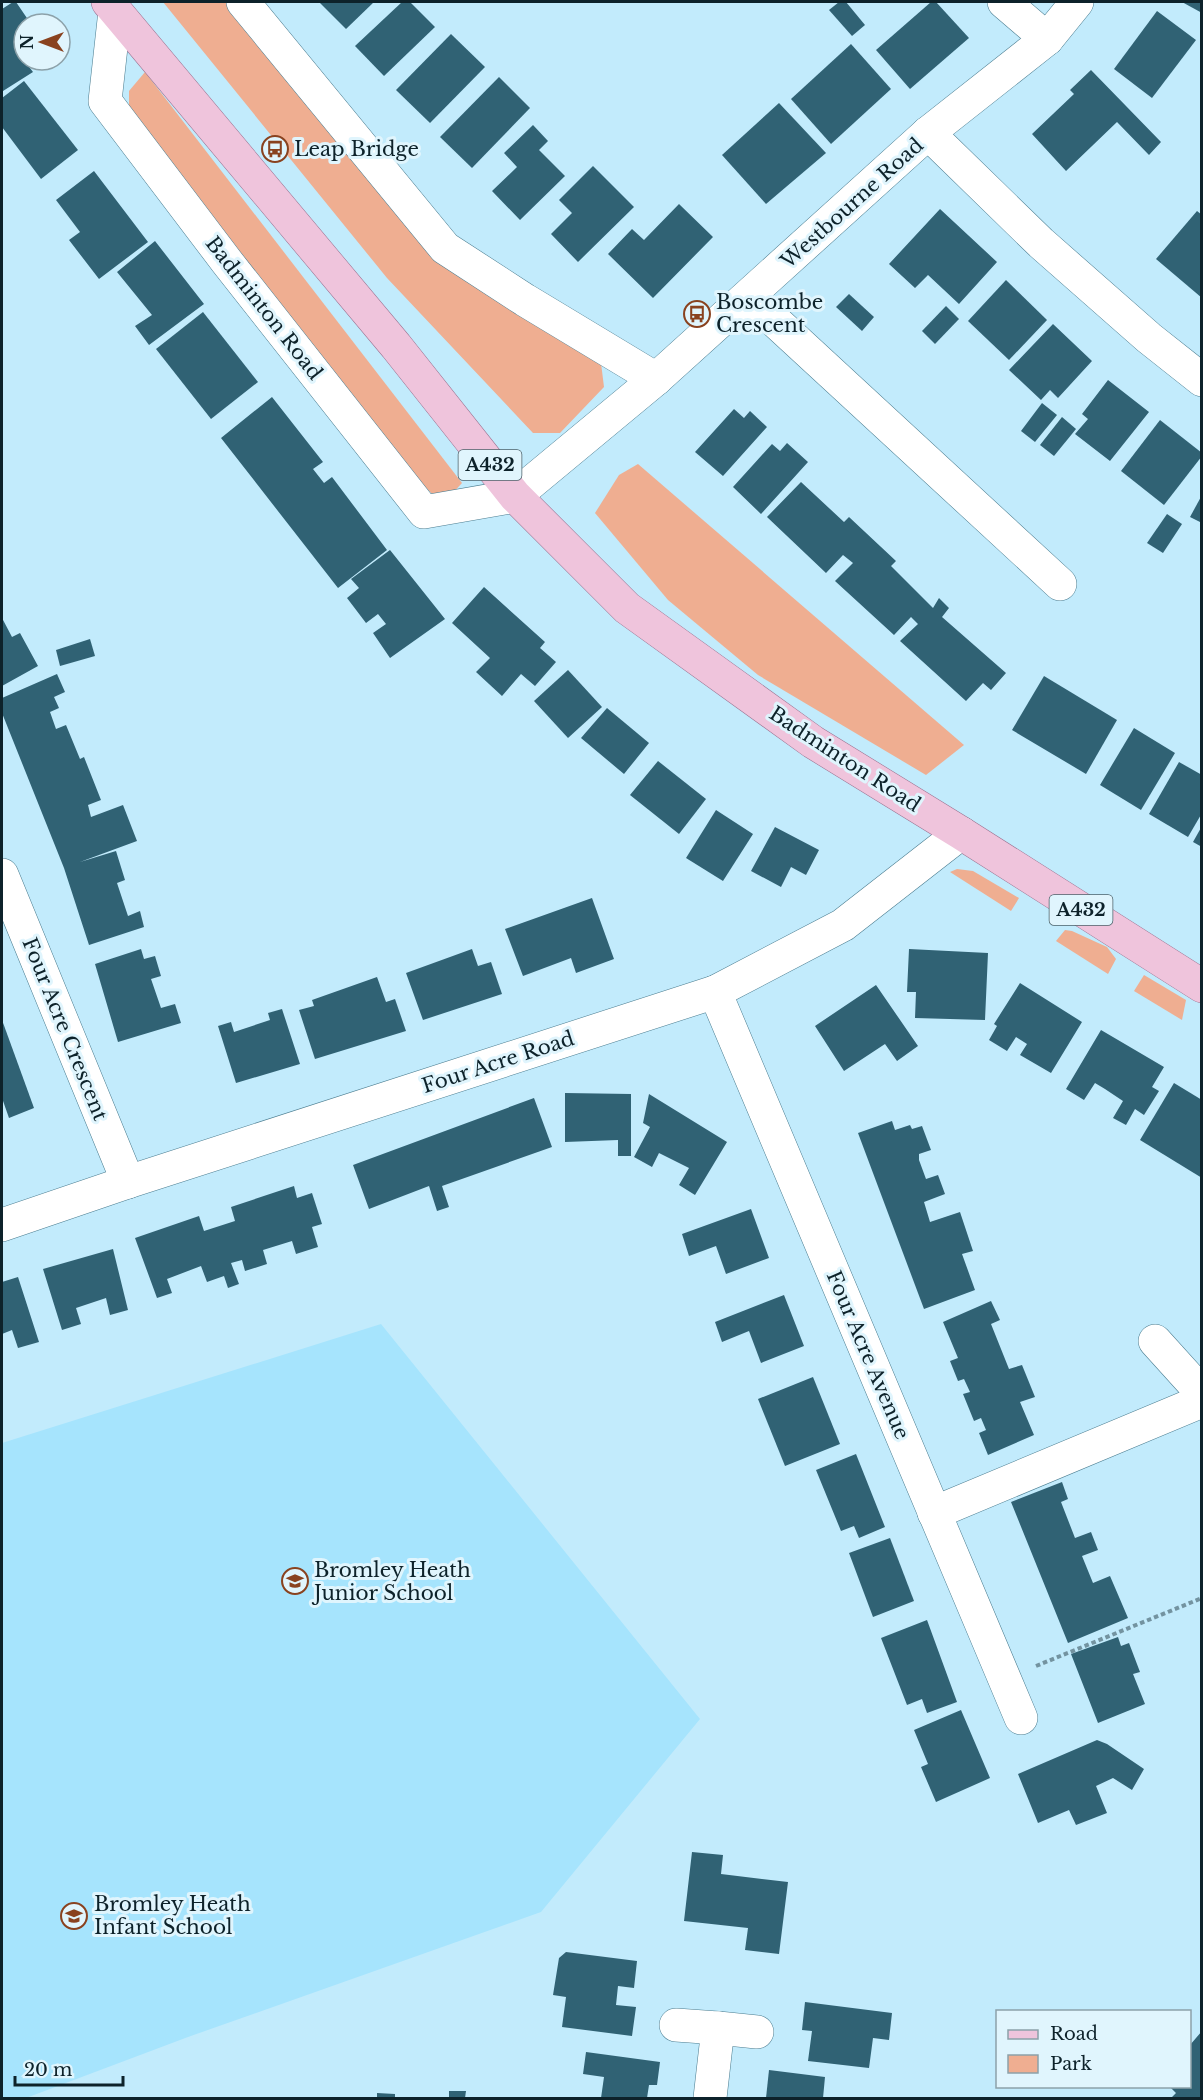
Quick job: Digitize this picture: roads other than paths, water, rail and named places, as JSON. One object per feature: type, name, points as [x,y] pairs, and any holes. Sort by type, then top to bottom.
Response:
[{"type":"main road","name":"Badminton Road","points":[[111,6],[396,346],[515,496],[627,608],[813,742],[1202,986]]},
{"type":"street","points":[[243,2],[444,248],[656,379]]},
{"type":"street","points":[[1004,2],[1047,39]]},
{"type":"street","name":"Westbourne Road","points":[[515,496],[656,379],[928,133],[1047,39],[1077,2]]},
{"type":"street","name":"Badminton Road","points":[[111,6],[105,101],[234,271],[424,512],[515,496]]},
{"type":"street","points":[[928,133],[1041,243],[1149,338],[1202,380]]},
{"type":"street","points":[[749,297],[1060,584]]},
{"type":"street","name":"Four Acre Road","points":[[2,1225],[715,992],[843,925],[961,833]]},
{"type":"street","name":"Four Acre Crescent","points":[[2,876],[128,1182]]},
{"type":"street","name":"Four Acre Avenue","points":[[715,992],[1021,1718]]},
{"type":"street","points":[[1155,1341],[1202,1393]]},
{"type":"street","points":[[934,1513],[1202,1401]]},
{"type":"street","points":[[676,2025],[757,2032]]},
{"type":"street","points":[[710,2098],[718,2028]]},
{"type":"place","name":"Leap Bridge","points":[[275,149]]},
{"type":"place","name":"Boscombe Crescent","points":[[697,314]]},
{"type":"place","name":"Bromley Heath Junior School","points":[[295,1581]]},
{"type":"place","name":"Bromley Heath Infant School","points":[[74,1916]]}]
